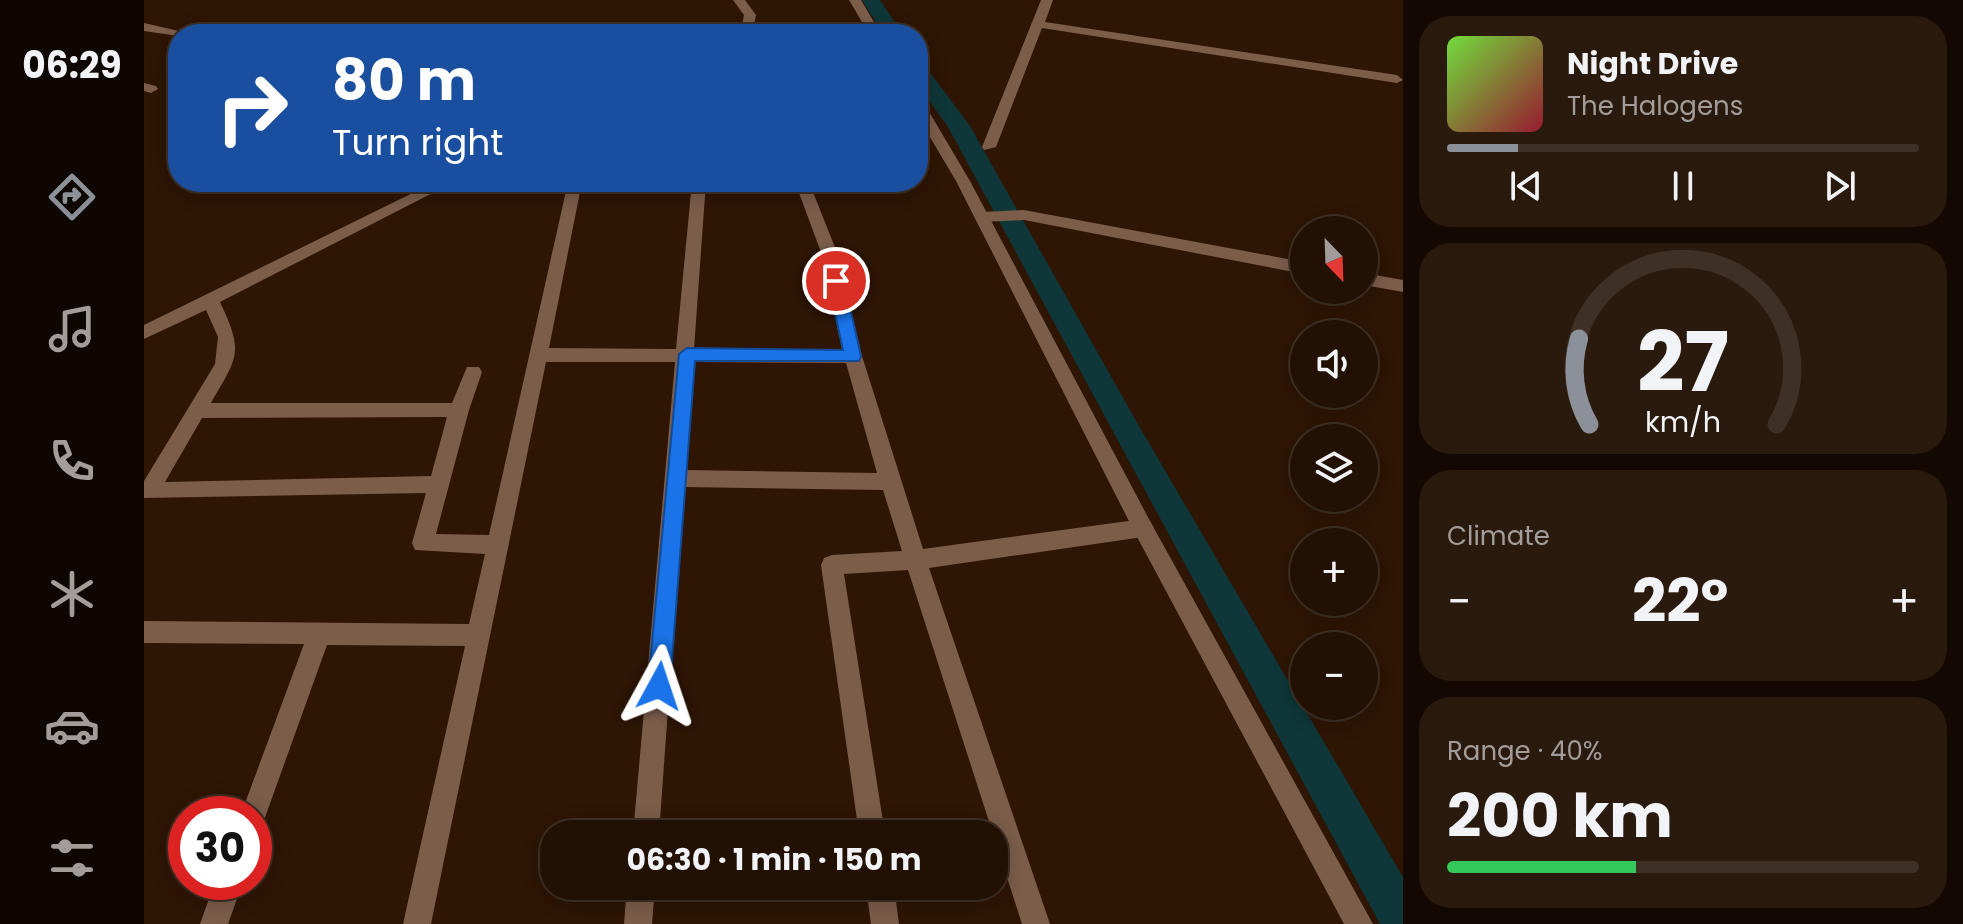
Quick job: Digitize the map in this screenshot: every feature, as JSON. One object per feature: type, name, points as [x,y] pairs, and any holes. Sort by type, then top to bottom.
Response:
[{"type":"street","points":[[739,0],[750,15],[748,24]]},
{"type":"street","points":[[855,0],[869,24]]},
{"type":"street","points":[[989,147],[1047,0]]},
{"type":"street","points":[[1037,24],[1397,79]]},
{"type":"street","points":[[144,27],[168,31]]},
{"type":"street","points":[[928,121],[990,217],[1143,528],[1359,924]]},
{"type":"street","points":[[144,333],[427,192]]},
{"type":"street","points":[[417,924],[573,192]]},
{"type":"street","points":[[647,820],[678,478],[698,192]]},
{"type":"street","points":[[806,192],[830,255],[853,356],[890,482],[1036,924]]},
{"type":"street","points":[[990,217],[1024,215],[1290,265]]},
{"type":"street","points":[[1378,282],[1403,286]]},
{"type":"street","points":[[211,302],[227,337],[224,365],[149,491],[439,484]]},
{"type":"street","points":[[536,355],[853,356]]},
{"type":"street","points":[[473,372],[459,410],[423,543],[498,545]]},
{"type":"street","points":[[196,411],[459,410]]},
{"type":"street","points":[[678,478],[890,482]]},
{"type":"street","points":[[870,820],[832,565],[916,560],[1143,528]]},
{"type":"street","points":[[144,632],[480,635]]},
{"type":"street","points":[[261,796],[320,632]]},
{"type":"street","points":[[214,924],[223,900]]},
{"type":"street","points":[[638,924],[640,900]]},
{"type":"street","points":[[882,900],[885,924]]},
{"type":"waterway","points":[[871,0],[887,24]]},
{"type":"waterway","points":[[928,84],[959,126],[1128,435],[1403,920]]},
{"type":"route","points":[[659,686],[687,354],[853,356],[836,281]]}]
